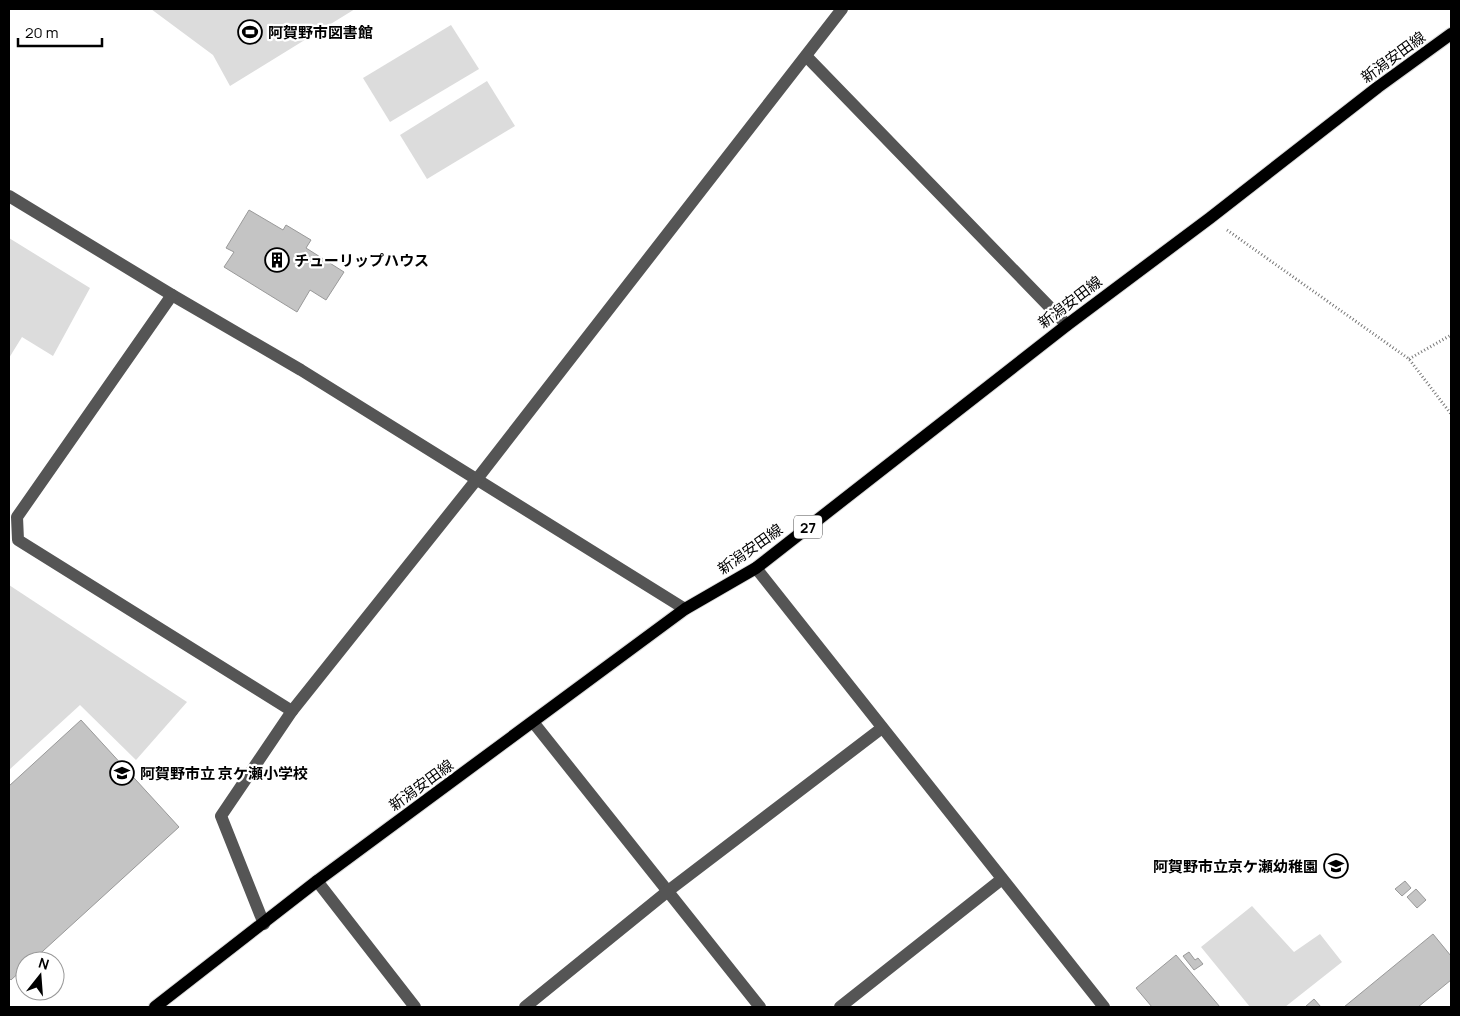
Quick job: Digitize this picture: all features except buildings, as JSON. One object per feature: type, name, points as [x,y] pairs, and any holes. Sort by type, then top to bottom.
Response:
[{"type":"main road","name":"新潟安田線","points":[[156,1007],[317,881],[684,609],[756,568],[1067,325],[1210,218],[1370,93],[1451,34]]},
{"type":"street","points":[[264,924],[221,816],[292,711],[476,479],[842,9]]},
{"type":"street","points":[[806,56],[1067,325]]},
{"type":"street","points":[[9,196],[172,295],[301,370],[684,609]]},
{"type":"street","points":[[172,295],[17,517],[18,540],[292,711]]},
{"type":"street","points":[[756,568],[1104,1007]]},
{"type":"street","points":[[533,722],[760,1007]]},
{"type":"street","points":[[524,1007],[668,891],[882,728]]},
{"type":"street","points":[[840,1007],[1002,878]]},
{"type":"street","points":[[317,881],[415,1007]]},
{"type":"path","points":[[1210,218],[1409,359],[1451,414]]},
{"type":"path","points":[[1409,359],[1451,335]]},
{"type":"shaded area","name":"阿賀野市図書館","points":[[151,9],[355,9],[230,86],[213,55]]},
{"type":"shaded area","points":[[451,25],[479,69],[390,122],[363,78]]},
{"type":"shaded area","points":[[487,81],[515,126],[427,179],[400,135]]},
{"type":"shaded area","points":[[9,238],[90,288],[53,356],[22,337],[9,358]]},
{"type":"shaded area","points":[[9,585],[187,702],[136,760],[80,705],[9,770]]},
{"type":"shaded area","points":[[1252,906],[1294,952],[1320,934],[1342,962],[1285,1007],[1250,1007],[1201,947]]},
{"type":"place","name":"阿賀野市図書館","points":[[250,32]]},
{"type":"place","name":"チューリップハウス","points":[[277,260]]},
{"type":"place","name":"阿賀野市立 京ケ瀬小学校","points":[[122,773]]},
{"type":"place","name":"阿賀野市立京ケ瀬幼稚園","points":[[1336,866]]}]
